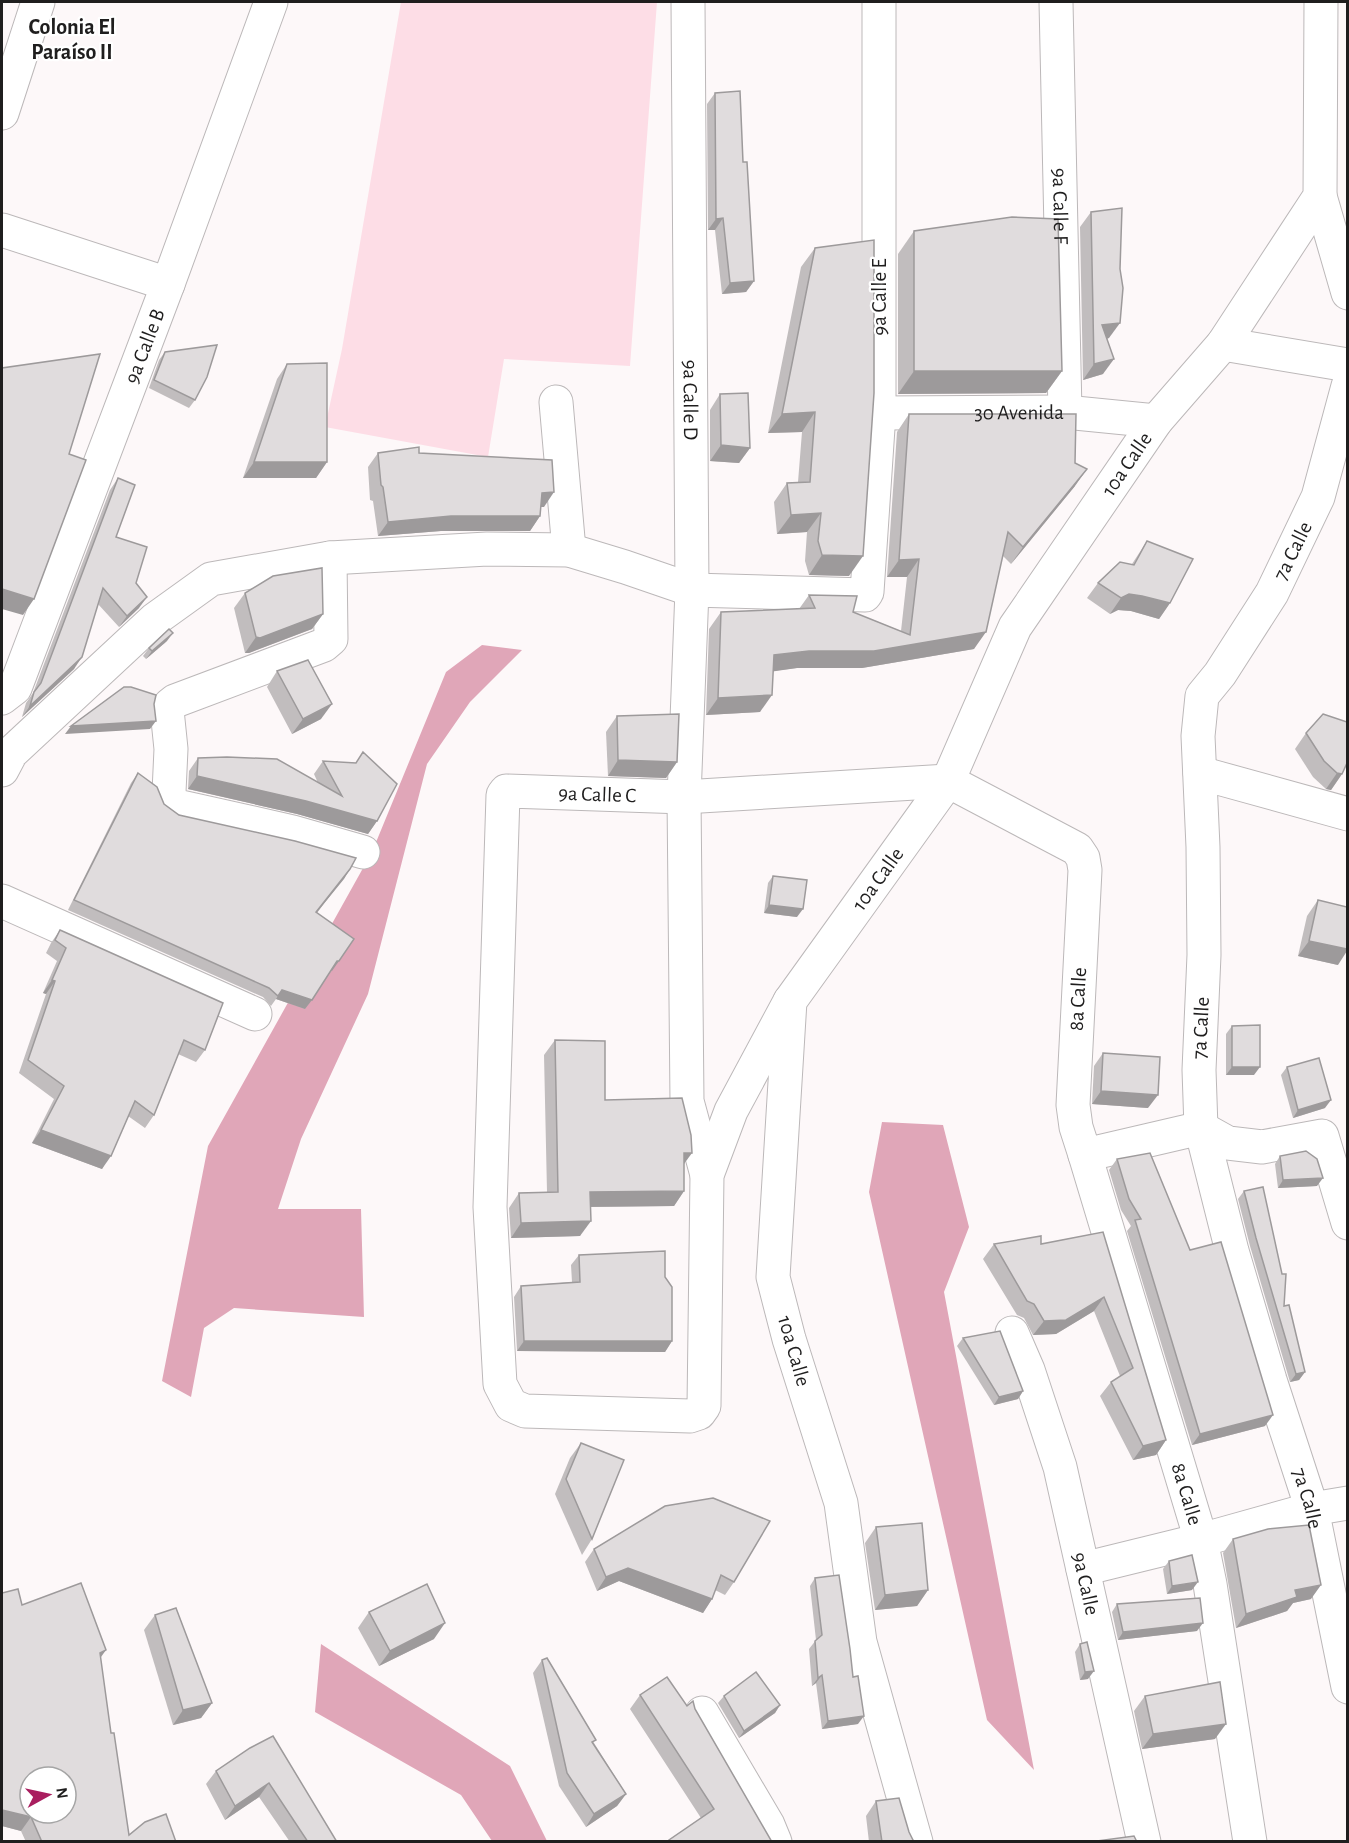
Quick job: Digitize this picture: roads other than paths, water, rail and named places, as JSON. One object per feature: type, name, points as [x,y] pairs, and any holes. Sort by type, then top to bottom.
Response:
[{"type":"street","points":[[2,113],[38,2]]},
{"type":"street","name":"9a Calle B","points":[[8,693],[168,285],[271,2]]},
{"type":"street","name":"9a Calle D","points":[[688,2],[692,590],[684,796],[687,1101],[707,1175]]},
{"type":"street","name":"9a Calle E","points":[[692,590],[862,596],[867,592],[879,413],[879,2]]},
{"type":"street","name":"9a Calle F","points":[[1056,2],[1065,412]]},
{"type":"street","points":[[1321,2],[1320,196],[1347,293]]},
{"type":"street","name":"10a Calle","points":[[916,1842],[860,1642],[841,1503],[789,1339],[773,1277],[790,1001],[948,782],[1015,627],[1156,421],[1222,344],[1320,196]]},
{"type":"street","points":[[2,230],[168,285]]},
{"type":"street","points":[[1222,344],[1347,365]]},
{"type":"street","name":"7a Calle","points":[[1347,386],[1318,498],[1272,593],[1220,674],[1202,696],[1198,736],[1203,847],[1204,955],[1199,1070],[1201,1128],[1232,1251],[1270,1380],[1312,1509],[1347,1687]]},
{"type":"street","points":[[556,402],[569,550]]},
{"type":"street","name":"30 Avenida","points":[[879,413],[1065,412],[1156,421]]},
{"type":"street","points":[[2,770],[11,753],[154,620],[211,579],[330,558],[487,549],[569,550],[692,590]]},
{"type":"street","points":[[330,558],[331,639],[324,645],[175,701],[170,705],[167,710],[171,749],[169,792],[171,800],[177,807],[292,832],[363,852]]},
{"type":"street","points":[[1200,773],[1347,814]]},
{"type":"street","name":"9a Calle C","points":[[707,1175],[704,1406],[699,1413],[690,1416],[525,1411],[511,1405],[500,1384],[490,1207],[503,795],[506,791],[510,791],[684,796],[948,782]]},
{"type":"street","name":"8a Calle","points":[[948,782],[1077,849],[1083,858],[1085,870],[1073,1105],[1081,1141],[1201,1540],[1210,1584],[1250,1842]]},
{"type":"street","points":[[2,901],[255,1014]]},
{"type":"street","points":[[707,1175],[731,1111],[790,1001]]},
{"type":"street","points":[[1081,1141],[1201,1128],[1228,1143],[1262,1147],[1320,1135],[1324,1139],[1347,1222]]},
{"type":"street","name":"9a Calle","points":[[1012,1333],[1028,1370],[1060,1467],[1144,1842]]},
{"type":"street","points":[[1083,1569],[1201,1540],[1312,1509],[1347,1503]]},
{"type":"street","points":[[702,1713],[768,1825],[775,1842]]},
{"type":"district","name":"Colonia El Paraíso II","points":[[72,40]]}]
